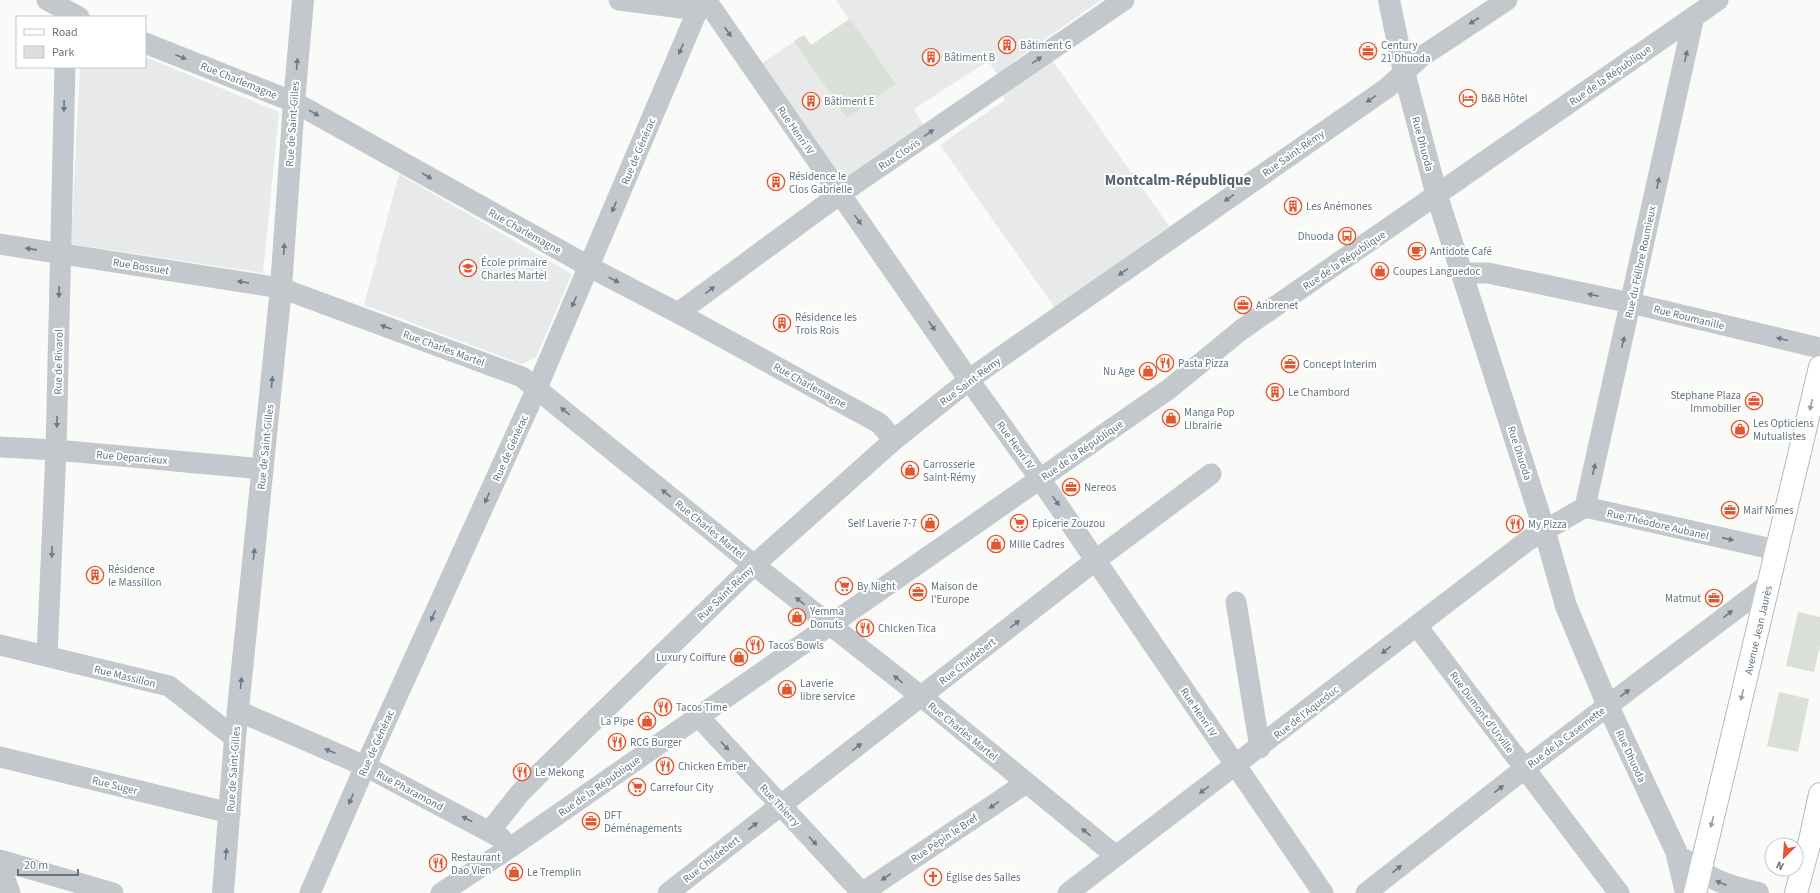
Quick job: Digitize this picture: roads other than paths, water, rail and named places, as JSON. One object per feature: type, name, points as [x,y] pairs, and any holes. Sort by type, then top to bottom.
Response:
[{"type":"main road","name":"Avenue Jean Jaurès","points":[[1695,893],[1699,870],[1820,367]]},
{"type":"main road","points":[[1796,893],[1820,799]]},
{"type":"street","points":[[47,0],[70,12]]},
{"type":"street","name":"Rue de Saint-Gilles","points":[[222,893],[230,813],[235,738],[281,288],[294,102],[303,0]]},
{"type":"street","points":[[619,0],[701,3]]},
{"type":"street","name":"Rue Clovis","points":[[678,313],[840,194],[1124,0]]},
{"type":"street","name":"Rue Dhuoda","points":[[1389,0],[1404,72],[1437,196],[1545,532],[1566,606],[1608,706],[1676,851],[1686,893]]},
{"type":"street","name":"Rue Saint-Rémy","points":[[490,831],[520,793],[754,565],[894,440],[969,380],[1387,88],[1421,57],[1507,0]]},
{"type":"street","name":"Rue de la République","points":[[441,893],[514,845],[699,717],[1179,382],[1241,330],[1437,196],[1718,0]]},
{"type":"street","name":"Rue Henri IV","points":[[701,3],[840,194],[969,380],[1040,479],[1323,893]]},
{"type":"street","name":"Rue de Générac","points":[[310,893],[365,766],[537,388],[590,267],[701,3]]},
{"type":"street","name":"Rue du Félibre Roumieux","points":[[1585,507],[1694,16]]},
{"type":"street","name":"Rue Charlemagne","points":[[146,43],[294,102],[590,267],[678,313],[878,423],[894,440]]},
{"type":"street","name":"Rue de Rivarol","points":[[47,656],[56,450],[66,68]]},
{"type":"street","name":"Rue Bossuet","points":[[0,244],[281,288]]},
{"type":"street","name":"Rue Roumanille","points":[[1462,273],[1488,272],[1631,303],[1820,348]]},
{"type":"street","name":"Rue Charles Martel","points":[[281,288],[522,377],[754,565],[922,697],[1116,856]]},
{"type":"street","name":"Rue Deparcieux","points":[[0,447],[56,450],[263,469]]},
{"type":"street","name":"Rue Childebert","points":[[668,893],[780,805],[922,697],[1096,560],[1211,474]]},
{"type":"street","points":[[1545,532],[1585,507]]},
{"type":"street","name":"Rue Théodore Aubanel","points":[[1585,507],[1776,550]]},
{"type":"street","name":"Rue de l'Aqueduc","points":[[1068,893],[1260,748],[1528,541],[1545,532]]},
{"type":"street","name":"Rue de la Casernette","points":[[1366,893],[1524,769],[1768,584]]},
{"type":"street","points":[[1236,602],[1260,748]]},
{"type":"street","name":"Rue Dumont d'Urville","points":[[1417,626],[1619,893]]},
{"type":"street","name":"Rue Massillon","points":[[0,645],[169,686],[235,738]]},
{"type":"street","name":"Rue Pharamond","points":[[238,711],[365,766],[514,845]]},
{"type":"street","name":"Rue Thierry","points":[[699,717],[862,893]]},
{"type":"street","name":"Rue Suger","points":[[0,757],[230,813]]},
{"type":"street","name":"Rue Pépin le Bref","points":[[862,893],[1026,783]]},
{"type":"street","points":[[1676,851],[1715,881],[1730,887],[1758,893]]},
{"type":"street","points":[[0,860],[113,893]]},
{"type":"street","points":[[0,866],[10,893]]},
{"type":"place","name":"Bâtiment G","points":[[1007,45]]},
{"type":"place","name":"Century 21 Dhuoda","points":[[1368,51]]},
{"type":"place","name":"Bâtiment B","points":[[931,57]]},
{"type":"place","name":"B&B Hôtel","points":[[1468,98]]},
{"type":"place","name":"Bâtiment E","points":[[811,101]]},
{"type":"place","name":"Résidence le Clos Gabrielle","points":[[776,182]]},
{"type":"place","name":"Les Anémones","points":[[1293,206]]},
{"type":"place","name":"Dhuoda","points":[[1347,236]]},
{"type":"place","name":"Antidote Café","points":[[1417,251]]},
{"type":"place","name":"École primaire Charles Martel","points":[[468,268]]},
{"type":"place","name":"Coupes Languedoc","points":[[1380,271]]},
{"type":"place","name":"Anbrenet","points":[[1243,305]]},
{"type":"place","name":"Résidence les Trois Rois","points":[[782,323]]},
{"type":"place","name":"Pasta Pizza","points":[[1165,363]]},
{"type":"place","name":"Concept Interim","points":[[1290,364]]},
{"type":"place","name":"Nu Age","points":[[1148,371]]},
{"type":"place","name":"Le Chambord","points":[[1275,392]]},
{"type":"place","name":"Stephane Plaza Immobilier","points":[[1754,401]]},
{"type":"place","name":"Manga Pop Librairie","points":[[1171,418]]},
{"type":"place","name":"Les Opticiens Mutualistes","points":[[1740,429]]},
{"type":"place","name":"Carrosserie Saint-Rémy","points":[[910,470]]},
{"type":"place","name":"Nereos","points":[[1071,487]]},
{"type":"place","name":"Maif Nîmes","points":[[1730,510]]},
{"type":"place","name":"Self Laverie 7-7","points":[[930,523]]},
{"type":"place","name":"Epicerie Zouzou","points":[[1019,523]]},
{"type":"place","name":"My Pizza","points":[[1515,524]]},
{"type":"place","name":"Mille Cadres","points":[[996,544]]},
{"type":"place","name":"Résidence le Massillon","points":[[95,575]]},
{"type":"place","name":"By Night","points":[[844,586]]},
{"type":"place","name":"Maison de l'Europe","points":[[918,592]]},
{"type":"place","name":"Matmut","points":[[1714,598]]},
{"type":"place","name":"Yemma Donuts","points":[[797,617]]},
{"type":"place","name":"Chicken Tica","points":[[865,628]]},
{"type":"place","name":"Tacos Bowls","points":[[755,645]]},
{"type":"place","name":"Luxury Coiffure","points":[[739,657]]},
{"type":"place","name":"Laverie libre service","points":[[787,689]]},
{"type":"place","name":"Tacos Time","points":[[663,707]]},
{"type":"place","name":"La Pipe","points":[[647,721]]},
{"type":"place","name":"RCG Burger","points":[[617,742]]},
{"type":"place","name":"Chicken Ember","points":[[665,766]]},
{"type":"place","name":"Le Mekong","points":[[522,772]]},
{"type":"place","name":"Carrefour City","points":[[637,787]]},
{"type":"place","name":"DFT Déménagements","points":[[591,821]]},
{"type":"place","name":"Restaurant Dao Vien","points":[[438,863]]},
{"type":"place","name":"Le Tremplin","points":[[514,872]]},
{"type":"place","name":"Église des Salles","points":[[933,877]]},
{"type":"district","name":"Montcalm-République","points":[[1178,180]]}]
